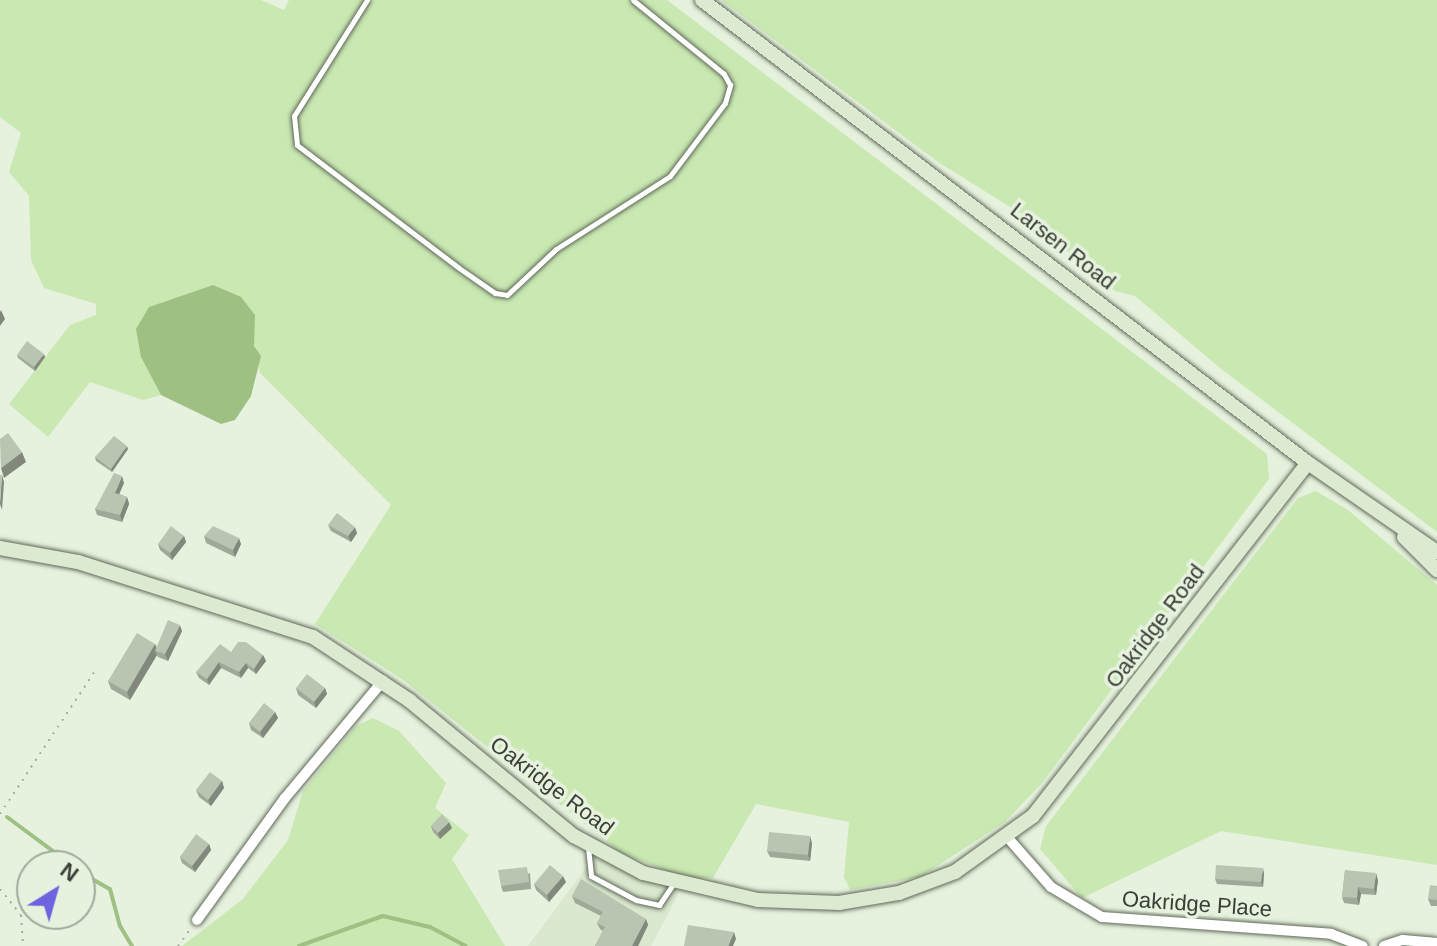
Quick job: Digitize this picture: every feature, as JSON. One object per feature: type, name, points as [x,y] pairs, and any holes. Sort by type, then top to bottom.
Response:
[{"type":"street","name":"Larsen Road","points":[[702,0],[1396,528]]},
{"type":"street","name":"Oakridge Road","points":[[0,548],[78,562],[246,613],[313,637],[383,681],[588,846],[674,883],[758,900],[868,900],[928,884],[1008,838],[1053,795],[1308,463]]},
{"type":"street","points":[[1396,528],[1437,552]]},
{"type":"street","points":[[1396,528],[1437,570]]},
{"type":"street","points":[[197,920],[270,817],[383,681]]},
{"type":"street","name":"Oakridge Place","points":[[1008,838],[1051,887],[1102,917],[1331,934],[1363,946]]},
{"type":"street","points":[[1384,946],[1403,940],[1435,943]]},
{"type":"lane","points":[[367,0],[300,103],[294,116],[295,140],[459,268],[495,293],[507,295],[572,237],[670,176],[725,103],[730,85],[724,74],[633,0]]},
{"type":"lane","points":[[588,846],[591,876],[610,888],[654,906],[674,883]]},
{"type":"path","points":[[0,814],[97,668]]},
{"type":"path","points":[[0,889],[21,915],[23,946]]},
{"type":"path","points":[[178,946],[197,920]]},
{"type":"shaded area","points":[[0,0],[261,0],[284,10],[289,0],[667,0],[1267,454],[1269,479],[1042,783],[1005,822],[920,877],[850,890],[844,877],[849,822],[756,804],[713,878],[689,879],[621,853],[402,679],[315,624],[391,505],[260,373],[252,334],[255,315],[213,285],[149,307],[141,357],[161,395],[143,400],[90,382],[48,437],[9,404],[70,325],[96,315],[96,304],[44,288],[31,260],[29,196],[9,172],[21,133],[0,117]]},
{"type":"shaded area","points":[[721,0],[1437,0],[1437,532],[1220,368],[1135,296],[1115,291],[1029,219],[938,162]]},
{"type":"shaded area","points":[[213,285],[241,297],[255,315],[254,346],[261,356],[251,396],[235,420],[221,424],[161,395],[141,357],[136,329],[149,307]]},
{"type":"shaded area","points":[[1316,491],[1348,510],[1437,585],[1437,865],[1221,831],[1082,898],[1040,849],[1046,826],[1298,498]]},
{"type":"shaded area","points":[[373,718],[399,731],[446,783],[435,808],[469,835],[452,859],[505,946],[182,946],[243,899],[288,840],[303,791],[356,726]]},
{"type":"shaded area","points":[[594,857],[680,891],[651,946],[528,946]]},
{"type":"building","points":[[27,341],[44,354],[34,367],[17,355]]},
{"type":"building","points":[[8,433],[22,452],[1,468],[0,439]]},
{"type":"building","points":[[114,436],[127,446],[111,469],[95,457]]},
{"type":"building","points":[[114,473],[122,476],[115,493],[127,497],[120,515],[95,509]]},
{"type":"building","points":[[337,513],[355,527],[348,536],[328,525]]},
{"type":"building","points":[[171,526],[184,536],[170,553],[158,544]]},
{"type":"building","points":[[213,526],[239,538],[233,550],[204,536]]},
{"type":"building","points":[[168,620],[180,625],[165,654],[155,651]]},
{"type":"building","points":[[137,633],[155,644],[127,692],[108,681]]},
{"type":"building","points":[[238,642],[246,642],[263,655],[254,669],[246,663],[239,672],[219,662],[207,679],[196,672],[220,644],[231,652]]},
{"type":"building","points":[[307,674],[325,688],[314,702],[296,688]]},
{"type":"building","points":[[264,703],[275,712],[260,732],[249,723]]},
{"type":"building","points":[[210,772],[222,781],[208,800],[196,790]]},
{"type":"building","points":[[442,814],[449,822],[438,833],[431,826]]},
{"type":"building","points":[[769,832],[810,836],[808,855],[767,851]]},
{"type":"building","points":[[196,834],[209,844],[192,866],[180,857]]},
{"type":"building","points":[[550,865],[563,876],[547,895],[534,884]]},
{"type":"building","points":[[1216,865],[1263,868],[1261,882],[1215,879]]},
{"type":"building","points":[[527,867],[529,882],[501,886],[498,870]]},
{"type":"building","points":[[1345,870],[1376,873],[1374,889],[1358,887],[1357,898],[1342,897]]},
{"type":"building","points":[[581,879],[646,919],[632,946],[595,946],[605,927],[597,923],[603,912],[572,896]]},
{"type":"building","points":[[1430,885],[1437,886],[1437,900],[1428,899]]},
{"type":"building","points":[[688,925],[734,932],[728,946],[684,946]]},
{"type":"waterway","points":[[7,817],[51,850]]},
{"type":"waterway","points":[[96,881],[110,889],[120,926],[132,946]]},
{"type":"waterway","points":[[299,946],[383,916],[430,927],[465,946]]}]
